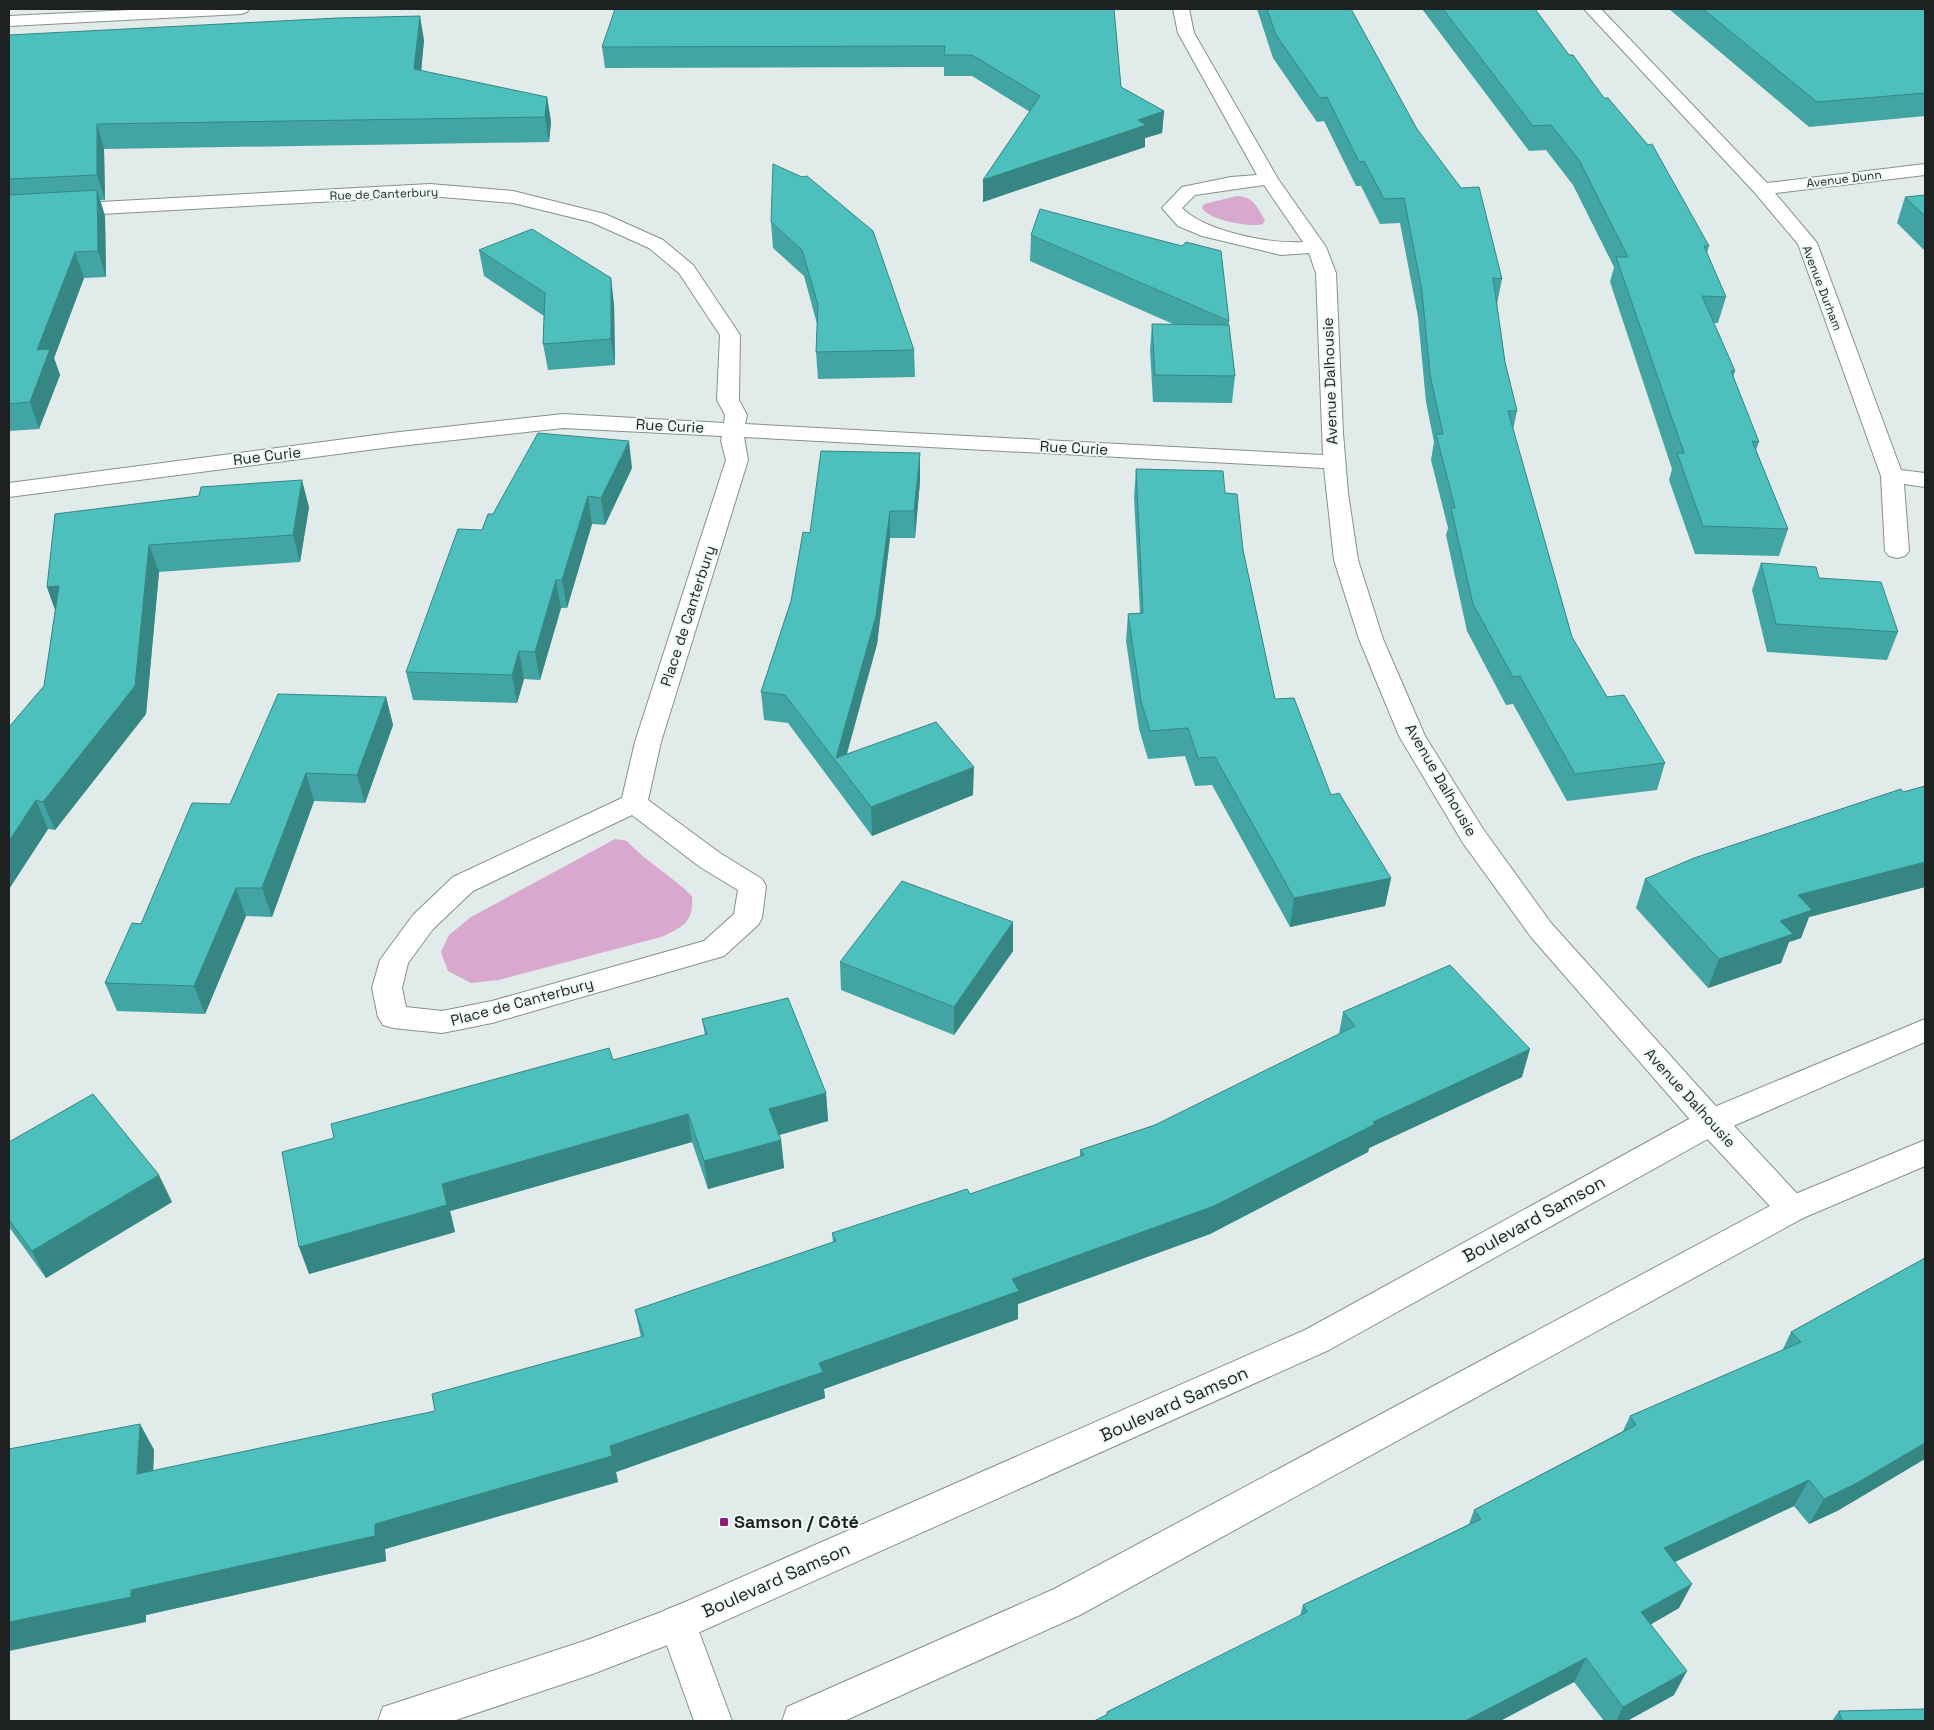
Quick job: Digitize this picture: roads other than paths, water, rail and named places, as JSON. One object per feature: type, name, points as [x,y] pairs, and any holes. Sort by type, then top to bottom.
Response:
[{"type":"street","points":[[9,21],[241,9]]},
{"type":"street","name":"Avenue Dalhousie","points":[[1181,9],[1186,33],[1269,179],[1316,247],[1326,273],[1334,462],[1346,560],[1371,639],[1412,736],[1473,836],[1541,930],[1710,1122],[1792,1209]]},
{"type":"street","name":"Avenue Durham","points":[[1592,9],[1762,189],[1806,244],[1892,476],[1897,550]]},
{"type":"street","name":"Avenue Dunn","points":[[1762,189],[1925,169]]},
{"type":"street","points":[[1269,179],[1231,183],[1189,191],[1171,208],[1184,222],[1209,232],[1281,249],[1316,247]]},
{"type":"street","name":"Rue de Canterbury","points":[[9,213],[430,190],[514,197],[598,218],[656,244],[686,268],[730,335],[728,400],[736,415],[734,430]]},
{"type":"street","name":"Rue Curie","points":[[9,490],[391,440],[563,421],[1334,462]]},
{"type":"street","name":"Place de Canterbury","points":[[634,803],[648,742],[737,460],[732,441],[734,430]]},
{"type":"street","points":[[1892,476],[1925,480]]},
{"type":"street","name":"Place de Canterbury","points":[[634,803],[710,860],[752,886],[748,918],[714,949],[492,1012],[442,1022],[393,1017],[387,988],[394,960],[423,922],[463,884],[634,803]]},
{"type":"street","name":"Boulevard Samson","points":[[397,1721],[590,1657],[678,1623],[1317,1340],[1710,1122],[1925,1030]]},
{"type":"street","points":[[801,1721],[1068,1602],[1792,1209],[1925,1152]]},
{"type":"street","points":[[678,1623],[712,1721]]},
{"type":"place","name":"Samson / Côté","points":[[724,1522]]}]
